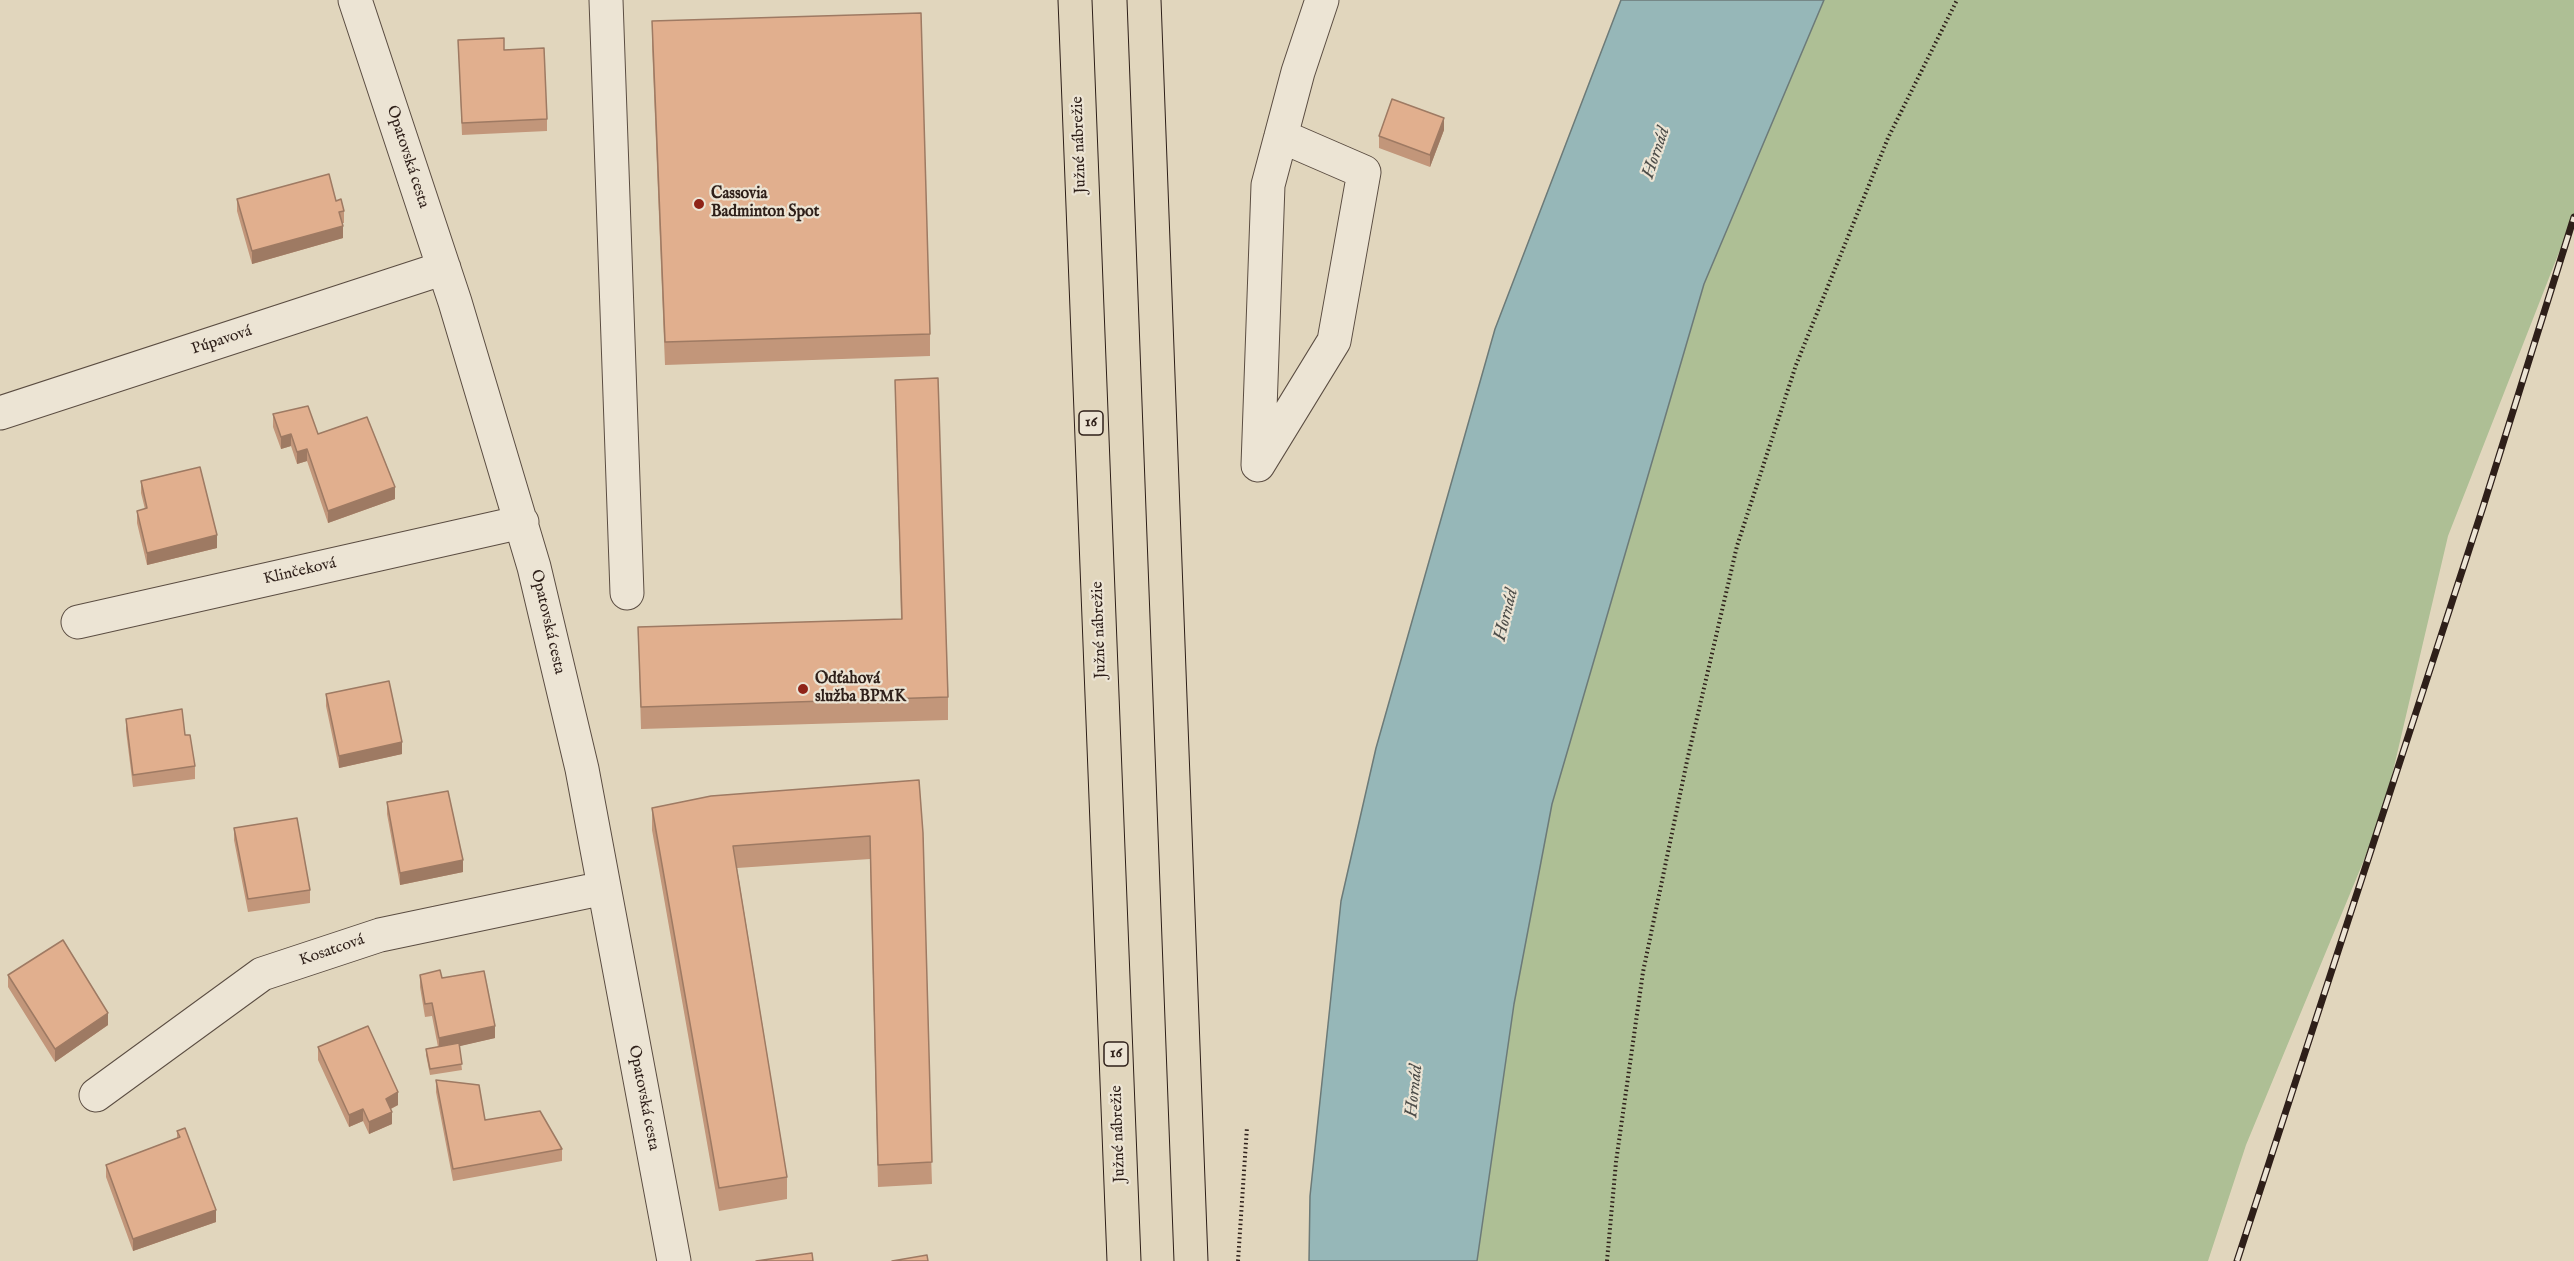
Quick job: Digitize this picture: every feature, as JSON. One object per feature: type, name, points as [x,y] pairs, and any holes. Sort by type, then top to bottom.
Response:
[{"type":"highway","name":"Južné nábrežie","points":[[1075,0],[1124,1261]]},
{"type":"highway","points":[[1144,0],[1191,1261]]},
{"type":"street","name":"Opatovská cesta","points":[[355,0],[444,268],[522,522],[582,769],[674,1261]]},
{"type":"street","points":[[606,0],[627,593]]},
{"type":"street","points":[[1281,136],[1364,172],[1334,341],[1258,465],[1268,185],[1281,136],[1298,72],[1322,0]]},
{"type":"street","name":"Púpavová","points":[[0,413],[444,268]]},
{"type":"street","name":"Klinčeková","points":[[78,621],[522,522]]},
{"type":"street","name":"Kosatcová","points":[[96,1095],[262,974],[380,935],[604,888]]},
{"type":"path","points":[[1607,1261],[1616,1162],[1643,972],[1687,761],[1737,546],[1805,343],[1888,138],[1957,0]]},
{"type":"path","points":[[1238,1261],[1246,1127]]},
{"type":"green space","points":[[1824,0],[2574,0],[2574,214],[2448,536],[2383,814],[2246,1145],[2208,1261],[1477,1261],[1514,1004],[1552,804],[1704,284]]},
{"type":"water","name":"Hornád","points":[[1621,0],[1824,0],[1704,284],[1552,804],[1514,1004],[1477,1261],[1309,1261],[1310,1196],[1341,901],[1376,748],[1495,329]]},
{"type":"building","points":[[921,13],[930,334],[665,342],[652,21]]},
{"type":"building","points":[[504,38],[504,50],[544,48],[547,119],[462,123],[458,40]]},
{"type":"building","points":[[1392,99],[1444,118],[1430,155],[1379,136]]},
{"type":"building","points":[[329,174],[336,201],[341,199],[344,211],[339,212],[343,226],[252,251],[237,199]]},
{"type":"building","points":[[938,378],[948,697],[641,707],[638,627],[902,619],[895,380]]},
{"type":"building","points":[[308,406],[318,434],[367,417],[395,487],[328,511],[307,449],[297,452],[291,434],[281,437],[273,414]]},
{"type":"building","points":[[200,467],[217,535],[147,553],[137,511],[147,508],[141,481]]},
{"type":"building","points":[[389,681],[402,742],[339,756],[326,694]]},
{"type":"building","points":[[182,709],[185,735],[190,735],[195,766],[133,775],[126,719]]},
{"type":"building","points":[[919,780],[923,833],[932,1162],[878,1165],[870,836],[733,846],[787,1177],[719,1188],[652,808],[711,796]]},
{"type":"building","points":[[448,791],[463,860],[400,873],[387,802]]},
{"type":"building","points":[[297,818],[310,890],[248,899],[234,828]]},
{"type":"building","points":[[63,940],[108,1013],[55,1049],[8,975]]},
{"type":"building","points":[[440,970],[442,978],[484,971],[495,1026],[439,1038],[432,1003],[425,1004],[420,975]]},
{"type":"building","points":[[368,1026],[398,1092],[386,1099],[392,1112],[369,1122],[363,1109],[349,1115],[318,1047]]},
{"type":"building","points":[[459,1043],[462,1064],[430,1069],[426,1049]]},
{"type":"building","points":[[436,1080],[479,1085],[485,1120],[540,1111],[562,1149],[453,1169]]},
{"type":"building","points":[[185,1128],[216,1210],[133,1239],[106,1165],[180,1137],[177,1131]]},
{"type":"building","points":[[812,1253],[813,1261],[756,1261]]},
{"type":"building","points":[[927,1255],[928,1261],[892,1261]]},
{"type":"railway","points":[[2237,1261],[2483,507],[2574,217]]},
{"type":"place","name":"Cassovia Badminton Spot","points":[[699,204]]},
{"type":"place","name":"Odťahová služba BPMK","points":[[803,689]]}]
